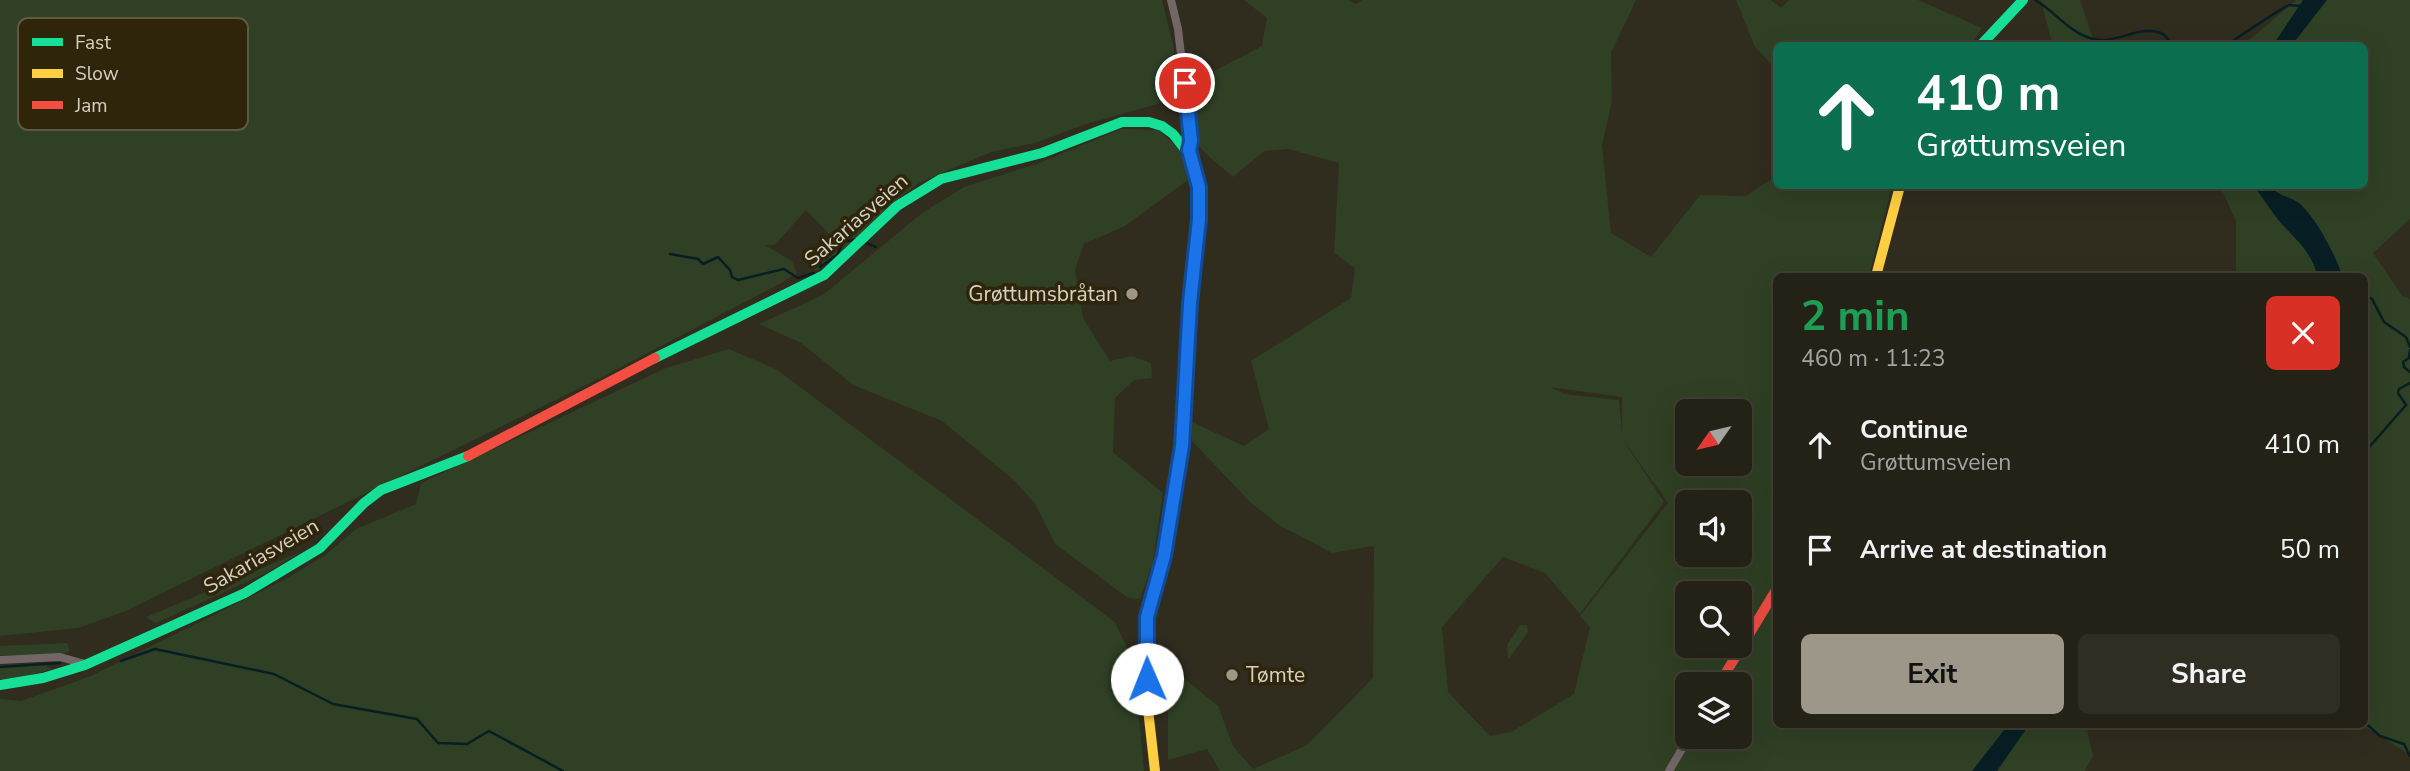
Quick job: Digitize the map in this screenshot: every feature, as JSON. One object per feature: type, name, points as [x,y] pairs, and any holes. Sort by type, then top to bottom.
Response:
[{"type":"street","points":[[1155,771],[1148,709],[1146,629],[1150,604],[1164,556],[1182,446],[1199,207],[1197,175],[1189,150],[1191,141],[1180,39],[1171,0]]},
{"type":"street","points":[[1984,42],[2022,1]]},
{"type":"street","name":"Sakariasveien","points":[[0,685],[30,683],[85,664],[219,604],[309,555],[335,535],[363,503],[388,486],[465,457],[729,318],[811,284],[844,260],[901,202],[930,183],[972,168],[1040,154],[1108,125],[1127,121],[1145,121],[1160,126],[1175,134],[1189,150]]},
{"type":"street","points":[[1877,273],[1899,189]]},
{"type":"street","points":[[1726,672],[1773,595]]},
{"type":"street","points":[[0,660],[60,657],[85,664]]},
{"type":"street","points":[[1669,771],[1682,749]]},
{"type":"green space","points":[[0,0],[1162,0],[1174,49],[1172,100],[1086,124],[1035,143],[991,152],[921,182],[895,201],[840,255],[816,271],[808,263],[831,236],[806,210],[775,245],[765,245],[792,261],[797,273],[783,282],[602,377],[126,611],[78,628],[0,636]]},
{"type":"green space","points":[[1244,0],[1347,0],[1356,4],[1362,0],[1636,0],[1611,53],[1612,101],[1602,145],[1611,233],[1651,257],[1700,195],[1746,196],[1773,178],[1773,189],[1891,189],[1870,273],[1773,273],[1773,728],[2087,728],[2093,756],[2085,771],[1220,771],[1207,749],[1168,760],[1168,665],[1218,706],[1233,746],[1253,769],[1307,745],[1373,678],[1374,546],[1332,553],[1279,525],[1250,502],[1192,441],[1192,422],[1244,446],[1269,429],[1251,361],[1351,298],[1355,268],[1334,253],[1339,163],[1288,149],[1264,151],[1233,177],[1195,141],[1191,126],[1195,81],[1262,46],[1267,18]],"holes":[[[1550,387],[1622,397],[1622,432],[1619,400],[1565,394]],[[1622,438],[1668,503],[1580,616],[1590,627],[1574,694],[1511,732],[1490,736],[1448,692],[1442,627],[1503,557],[1545,573],[1580,614],[1664,502]]]},
{"type":"green space","points":[[1736,0],[1771,0],[1781,8],[1789,0],[1918,0],[1982,28],[1972,42],[1773,42],[1773,66],[1755,47]]},
{"type":"green space","points":[[2041,0],[2080,0],[2094,42],[2054,42]]},
{"type":"green space","points":[[2296,0],[2410,0],[2410,219],[2373,253],[2402,296],[2410,299],[2410,755],[2367,728],[2368,273],[2236,273],[2236,221],[2221,189],[2368,189],[2368,42],[2244,42]]},
{"type":"green space","points":[[1121,129],[1158,130],[1184,153],[1188,180],[1125,226],[1084,244],[1075,270],[1083,318],[1110,361],[1132,356],[1151,363],[1152,378],[1134,380],[1115,398],[1113,452],[1163,493],[1153,562],[1140,599],[1128,598],[1055,544],[1036,505],[1015,481],[942,421],[853,385],[801,343],[759,324],[823,295],[922,213],[964,187],[1039,163]]},
{"type":"green space","points":[[729,349],[776,369],[1115,622],[1134,663],[1144,771],[0,771],[0,699],[21,701],[91,676],[284,580],[324,556],[356,529],[416,504],[421,483],[666,368]]},
{"type":"green space","points":[[305,550],[262,575],[156,623],[146,617]]},
{"type":"green space","points":[[1520,625],[1527,625],[1528,632],[1508,660],[1507,645]]},
{"type":"green space","points":[[67,643],[70,651],[62,655],[0,655],[0,646]]},
{"type":"green space","points":[[43,664],[52,669],[15,680],[0,679],[0,665]]},
{"type":"water","points":[[2303,0],[2327,0],[2294,42],[2275,42]]},
{"type":"water","points":[[2256,189],[2274,189],[2299,203],[2325,237],[2341,273],[2316,273],[2312,260]]},
{"type":"water","points":[[2006,728],[2027,728],[1997,771],[1972,771]]},
{"type":"waterway","points":[[2035,0],[2077,32],[2093,39],[2111,39],[2155,31],[2163,34],[2170,42]]},
{"type":"waterway","points":[[2232,42],[2289,5],[2301,6]]},
{"type":"waterway","points":[[820,267],[837,255],[843,242],[858,239]]},
{"type":"waterway","points":[[866,243],[876,247]]},
{"type":"waterway","points":[[670,254],[698,259],[703,264],[718,257],[730,270],[732,277],[738,280],[784,269],[798,278],[814,273]]},
{"type":"waterway","points":[[2368,297],[2372,299],[2384,322],[2406,337],[2410,347]]},
{"type":"waterway","points":[[2410,350],[2409,358],[2403,362],[2410,372]]},
{"type":"waterway","points":[[2368,448],[2406,405],[2398,393],[2399,389],[2410,383]]},
{"type":"waterway","points":[[121,661],[155,649],[274,674],[333,704],[417,719],[438,743],[467,744],[489,731],[563,771]]},
{"type":"waterway","points":[[0,667],[60,663]]},
{"type":"waterway","points":[[2368,726],[2380,736],[2404,744],[2410,756]]},
{"type":"traffic: fast","points":[[1984,42],[2023,0]]},
{"type":"traffic: fast","points":[[655,358],[824,275],[897,206],[941,179],[1042,153],[1122,122],[1149,122],[1162,126],[1173,134],[1188,153]]},
{"type":"traffic: fast","points":[[0,685],[43,678],[85,665],[245,593],[320,548],[364,503],[381,490],[468,456]]},
{"type":"traffic: slow","points":[[1155,771],[1148,709],[1147,617],[1164,556],[1182,446],[1199,196],[1188,153]]},
{"type":"traffic: slow","points":[[1877,273],[1899,189]]},
{"type":"traffic: jam","points":[[468,456],[655,358]]},
{"type":"traffic: jam","points":[[1726,672],[1773,595]]},
{"type":"place","name":"Grøttumsbråtan","points":[[1132,294]]},
{"type":"place","name":"Tømte","points":[[1232,675]]},
{"type":"route","points":[[1147,679],[1147,617],[1164,556],[1182,446],[1190,303],[1199,219],[1199,187],[1189,150],[1191,141],[1185,83]]}]
